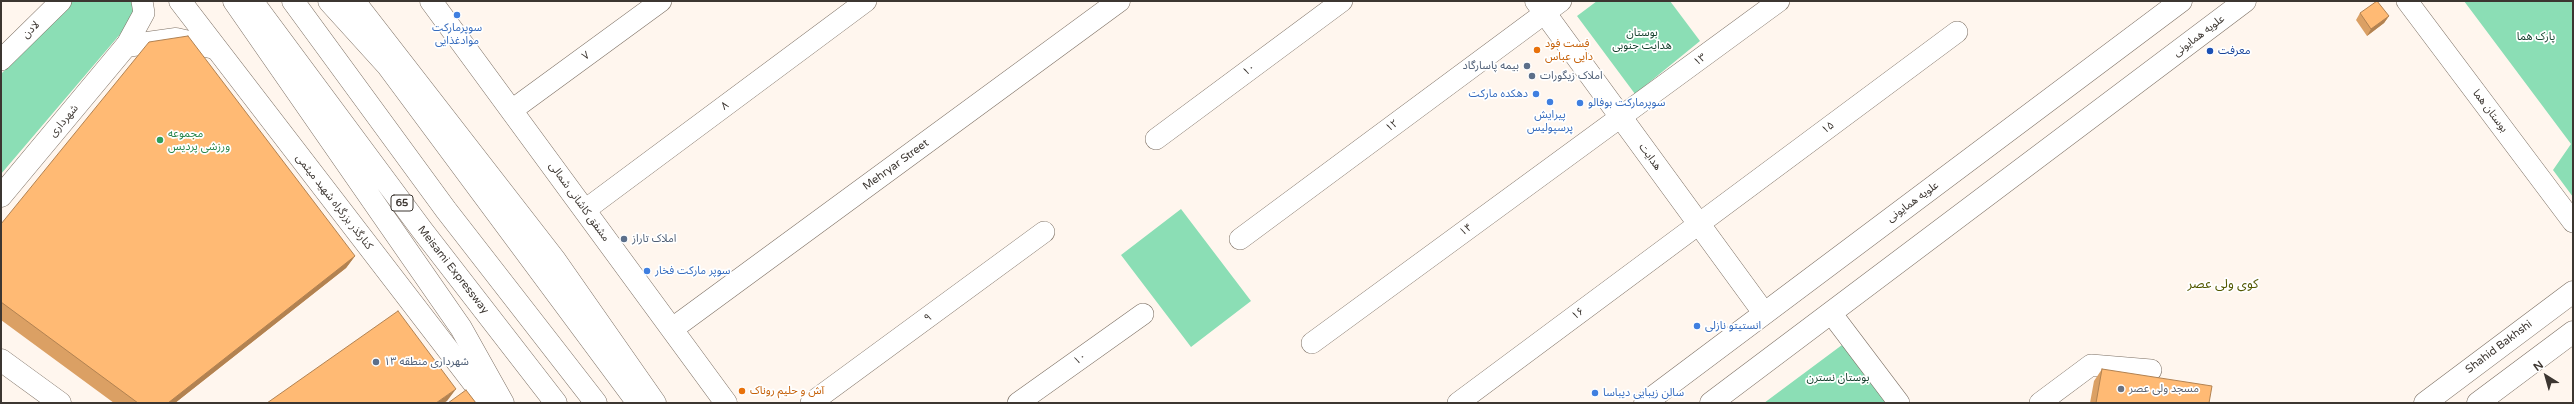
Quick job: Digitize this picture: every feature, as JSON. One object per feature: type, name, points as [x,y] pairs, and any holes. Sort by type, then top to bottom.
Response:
[{"type":"main road","name":"کنارگذر بزرگراه شهید میثمی","points":[[180,1],[489,403]]},
{"type":"main road","points":[[234,1],[461,328],[503,403]]},
{"type":"main road","name":"Meisami Expressway","points":[[252,1],[422,230],[556,403]]},
{"type":"main road","points":[[293,1],[446,210],[596,403]]},
{"type":"main road","points":[[329,1],[387,65],[638,403]]},
{"type":"main road","points":[[354,1],[555,260],[655,403]]},
{"type":"main road","name":"Mehryar Street","points":[[672,329],[1119,1]]},
{"type":"main road","name":"علویه همایونی","points":[[1645,403],[2182,1]]},
{"type":"main road","name":"علویه همایونی","points":[[1711,403],[2245,1]]},
{"type":"main road","name":"مشفق کاشانی شمالی","points":[[439,4],[512,110],[726,403]]},
{"type":"main road","name":"هدایت","points":[[1547,5],[1621,118],[1764,313]]},
{"type":"main road","points":[[126,46],[176,39],[215,48]]},
{"type":"main road","name":"شهرداری","points":[[1,196],[126,46]]},
{"type":"main road","name":"Shahid Bakhshi","points":[[2425,403],[2573,292]]},
{"type":"main road","points":[[2478,403],[2573,332]]},
{"type":"main road","points":[[1,360],[60,403]]},
{"type":"street","name":"لادن","points":[[1,60],[61,1]]},
{"type":"street","points":[[126,46],[144,13],[142,1]]},
{"type":"street","name":"۷","points":[[512,110],[661,1]]},
{"type":"street","name":"۸","points":[[585,210],[866,1]]},
{"type":"street","name":"۱۰","points":[[1156,139],[1342,1]]},
{"type":"street","name":"۱۳","points":[[1621,118],[1779,1]]},
{"type":"street","name":"بوستان هما","points":[[2407,1],[2573,222]]},
{"type":"street","name":"۱۲","points":[[1240,239],[1547,5]]},
{"type":"street","name":"۱۵","points":[[1699,224],[1957,32]]},
{"type":"street","name":"۱۴","points":[[1312,343],[1621,118]]},
{"type":"street","name":"۱۶","points":[[1458,403],[1699,224]]},
{"type":"street","name":"۹","points":[[811,403],[1044,232]]},
{"type":"street","points":[[1831,313],[1899,403]]},
{"type":"street","name":"۱۰","points":[[1018,403],[1143,314]]},
{"type":"street","points":[[2040,403],[2091,365],[2151,370]]},
{"type":"green space","points":[[73,1],[137,1],[139,12],[1,174],[1,74]]},
{"type":"green space","name":"بوستان هدایت جنوبی","points":[[1597,1],[1670,1],[1700,41],[1635,94],[1577,16]]},
{"type":"green space","name":"پارک هما","points":[[2464,1],[2573,1],[2573,197],[2553,170],[2571,144]]},
{"type":"green space","points":[[1181,209],[1251,301],[1191,347],[1121,255]]},
{"type":"green space","name":"بوستان نسترن","points":[[1842,345],[1886,396],[1884,403],[1764,403]]},
{"type":"building","points":[[2377,1],[2389,16],[2371,29],[2360,13]]},
{"type":"building","name":"مجموعه ورزشی پردیس","points":[[188,36],[355,256],[168,403],[138,403],[1,302],[1,224],[149,42]]},
{"type":"building","name":"شهرداری منطقه ۱۳","points":[[398,311],[456,389],[436,403],[267,403]]},
{"type":"building","points":[[2102,369],[2212,386],[2209,403],[2096,403]]},
{"type":"building","points":[[466,390],[476,403],[448,403]]},
{"type":"place","name":"سوپرمارکت موادغذایی","points":[[457,15]]},
{"type":"place","name":"فست فود دایی عباس","points":[[1537,50]]},
{"type":"place","name":"معرفت","points":[[2210,51]]},
{"type":"place","name":"بیمه پاسارگاد","points":[[1527,66]]},
{"type":"place","name":"املاک زیگورات","points":[[1532,76]]},
{"type":"place","name":"دهکده مارکت","points":[[1536,94]]},
{"type":"place","name":"پیرایش پرسپولیس","points":[[1550,102]]},
{"type":"place","name":"سوپرمارکت بوفالو","points":[[1580,103]]},
{"type":"place","name":"مجموعه ورزشی پردیس","points":[[160,140]]},
{"type":"place","name":"املاک تاراز","points":[[624,239]]},
{"type":"place","name":"سوپر مارکت فخار","points":[[647,271]]},
{"type":"place","name":"انستیتو نازلی","points":[[1697,326]]},
{"type":"place","name":"شهرداری منطقه ۱۳","points":[[376,362]]},
{"type":"place","name":"مسجد ولی عصر","points":[[2121,389]]},
{"type":"place","name":"آش و حلیم روناک","points":[[742,391]]},
{"type":"place","name":"سالن زیبایی دیباسا","points":[[1595,393]]},
{"type":"district","name":"کوی ولی عصر","points":[[2223,285]]}]
